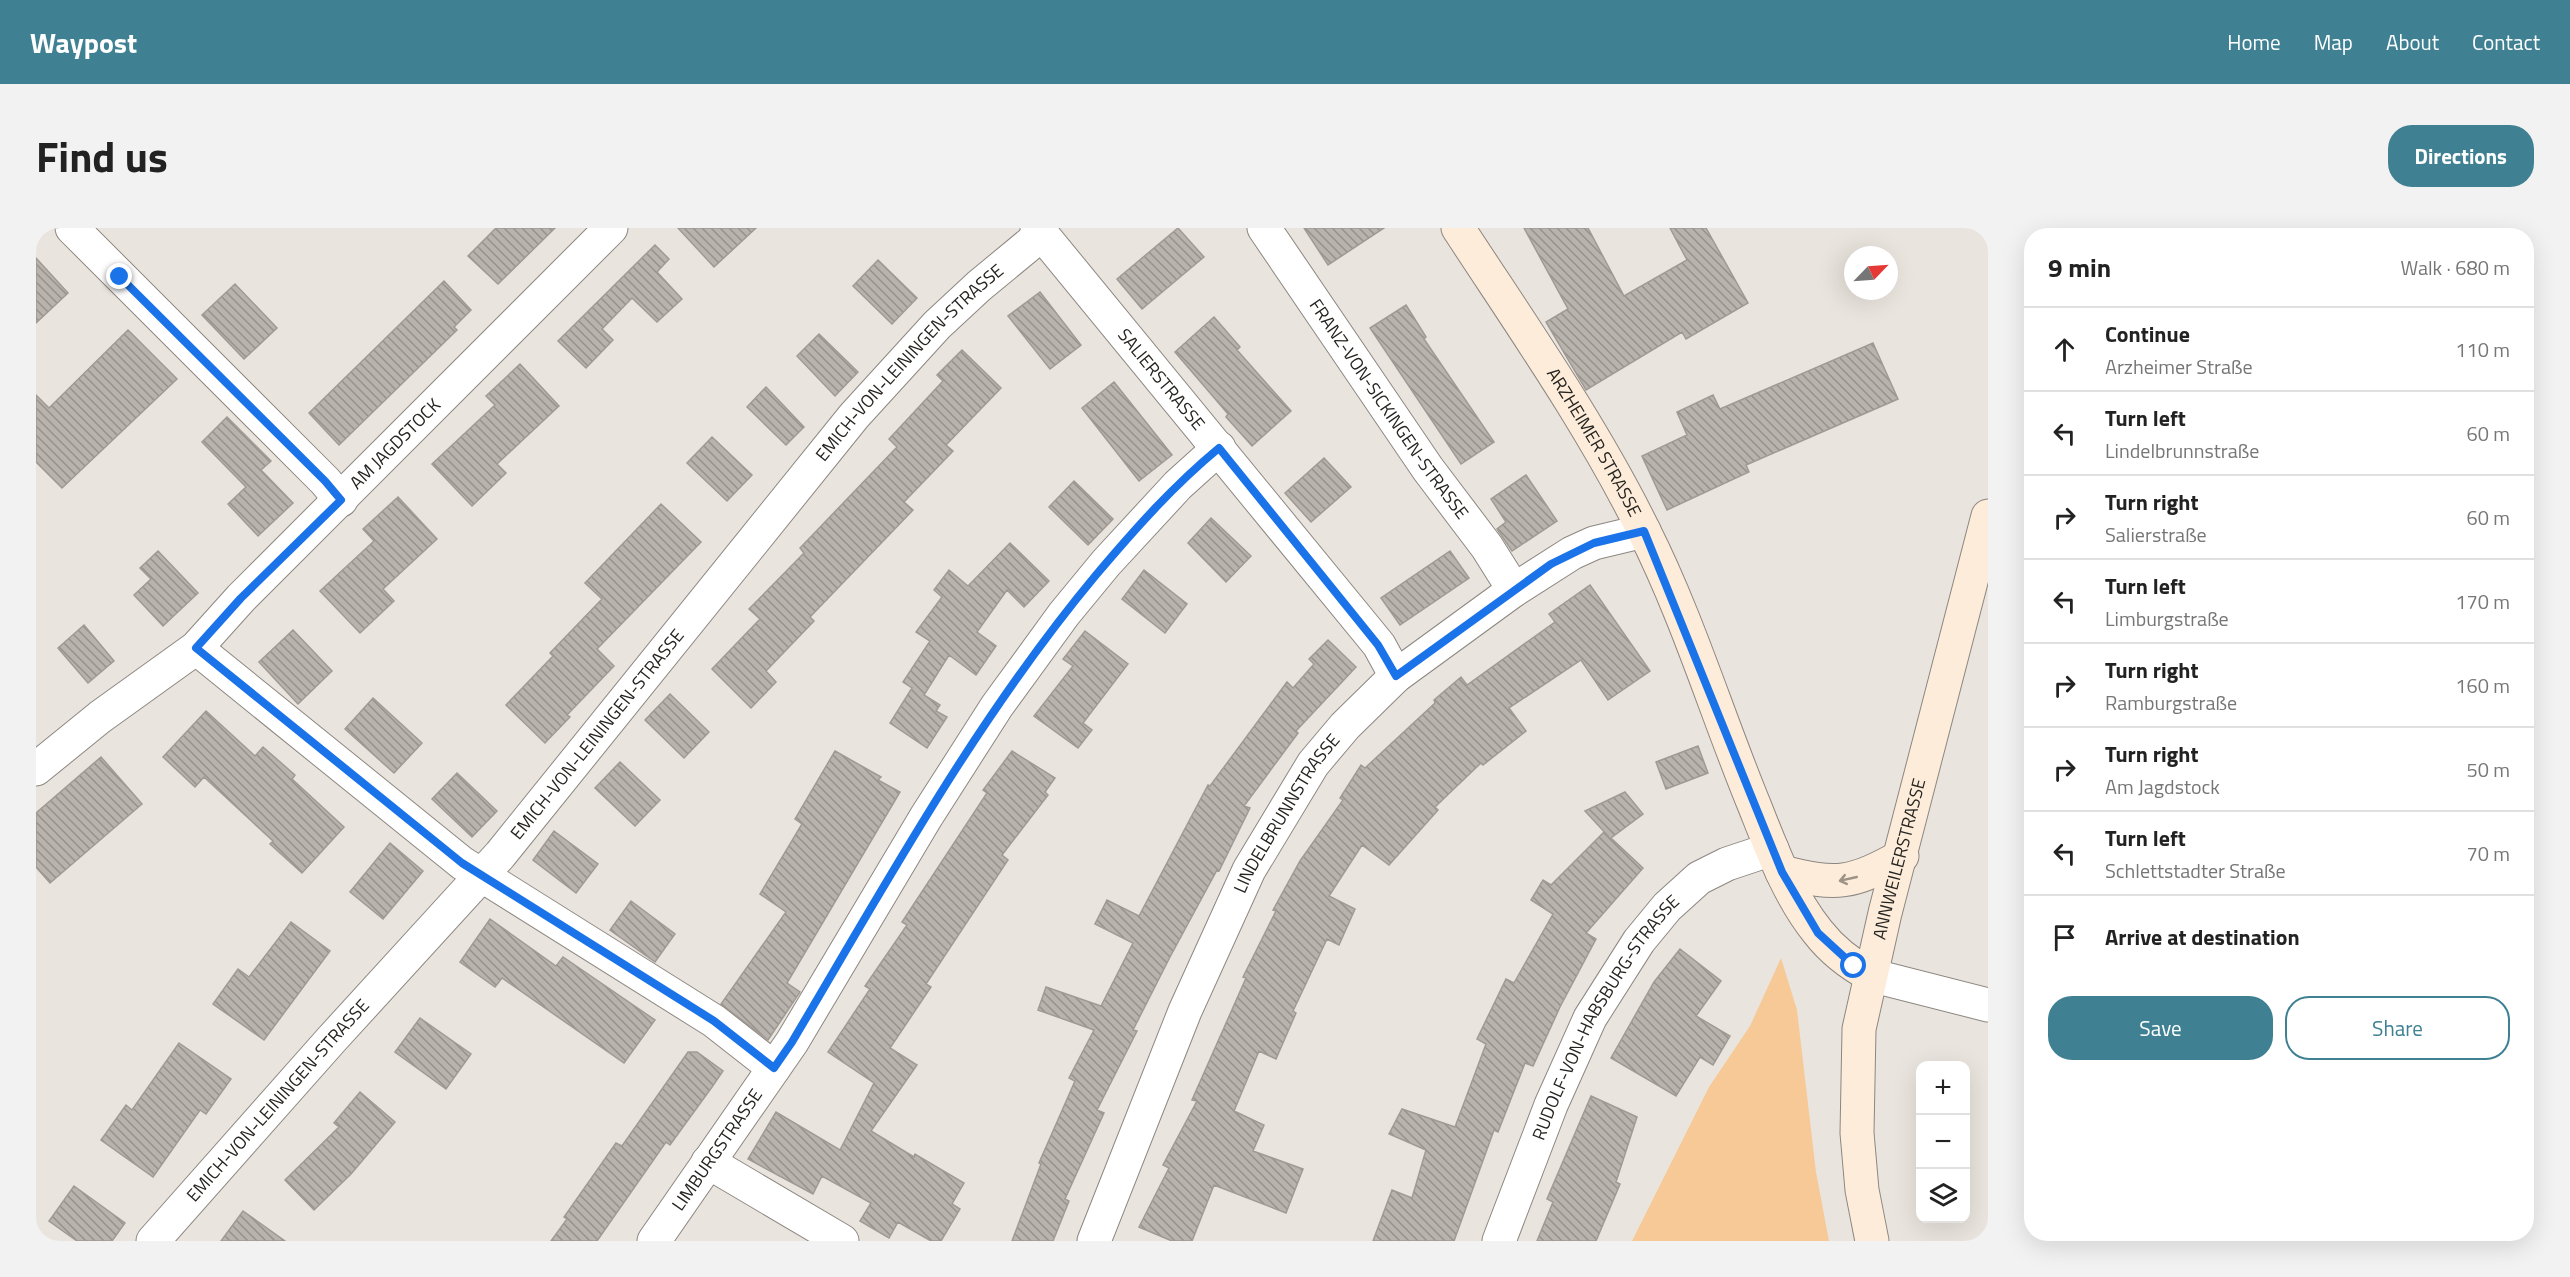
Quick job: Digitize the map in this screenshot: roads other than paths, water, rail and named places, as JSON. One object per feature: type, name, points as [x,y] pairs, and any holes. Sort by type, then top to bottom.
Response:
[{"type":"street","points":[[72,228],[325,481],[341,500]]},
{"type":"street","name":"AM JAGDSTOCK","points":[[36,769],[100,717],[196,648],[241,598],[611,228]]},
{"type":"street","name":"FRANZ-VON-SICKINGEN-STRASSE","points":[[1264,228],[1428,469],[1487,547],[1514,590]]},
{"type":"street","name":"ARZHEIMER STRASSE","points":[[1458,228],[1556,377],[1599,448],[1644,531],[1777,860],[1818,933],[1843,958],[1870,975]]},
{"type":"street","name":"SALIERSTRASSE","points":[[1040,231],[1378,645],[1396,676]]},
{"type":"street","name":"EMICH-VON-LEININGEN-STRASSE","points":[[153,1241],[540,806],[598,730],[854,416],[937,325],[1040,231]]},
{"type":"street","name":"LIMBURGSTRASSE","points":[[654,1241],[792,1042],[926,817],[996,706],[1064,614],[1106,563],[1178,484],[1219,448]]},
{"type":"street","name":"ANNWEILERSTRASSE","points":[[1872,1241],[1862,1190],[1857,1133],[1859,1029],[1870,975],[1988,516]]},
{"type":"street","name":"LINDELBRUNNSTRASSE","points":[[1094,1241],[1185,1011],[1249,870],[1313,764],[1345,726],[1396,676],[1514,590],[1572,553],[1594,543],[1644,531]]},
{"type":"street","points":[[196,648],[480,876],[714,1021],[774,1068]]},
{"type":"street","points":[[1777,860],[1809,878],[1841,881],[1868,873],[1902,856]]},
{"type":"street","name":"RUDOLF-VON-HABSBURG-STRASSE","points":[[1499,1241],[1551,1105],[1590,1018],[1639,941],[1667,907],[1699,879],[1727,864],[1777,860]]},
{"type":"street","points":[[1870,975],[1988,1005]]},
{"type":"street","points":[[708,1162],[842,1241]]}]
